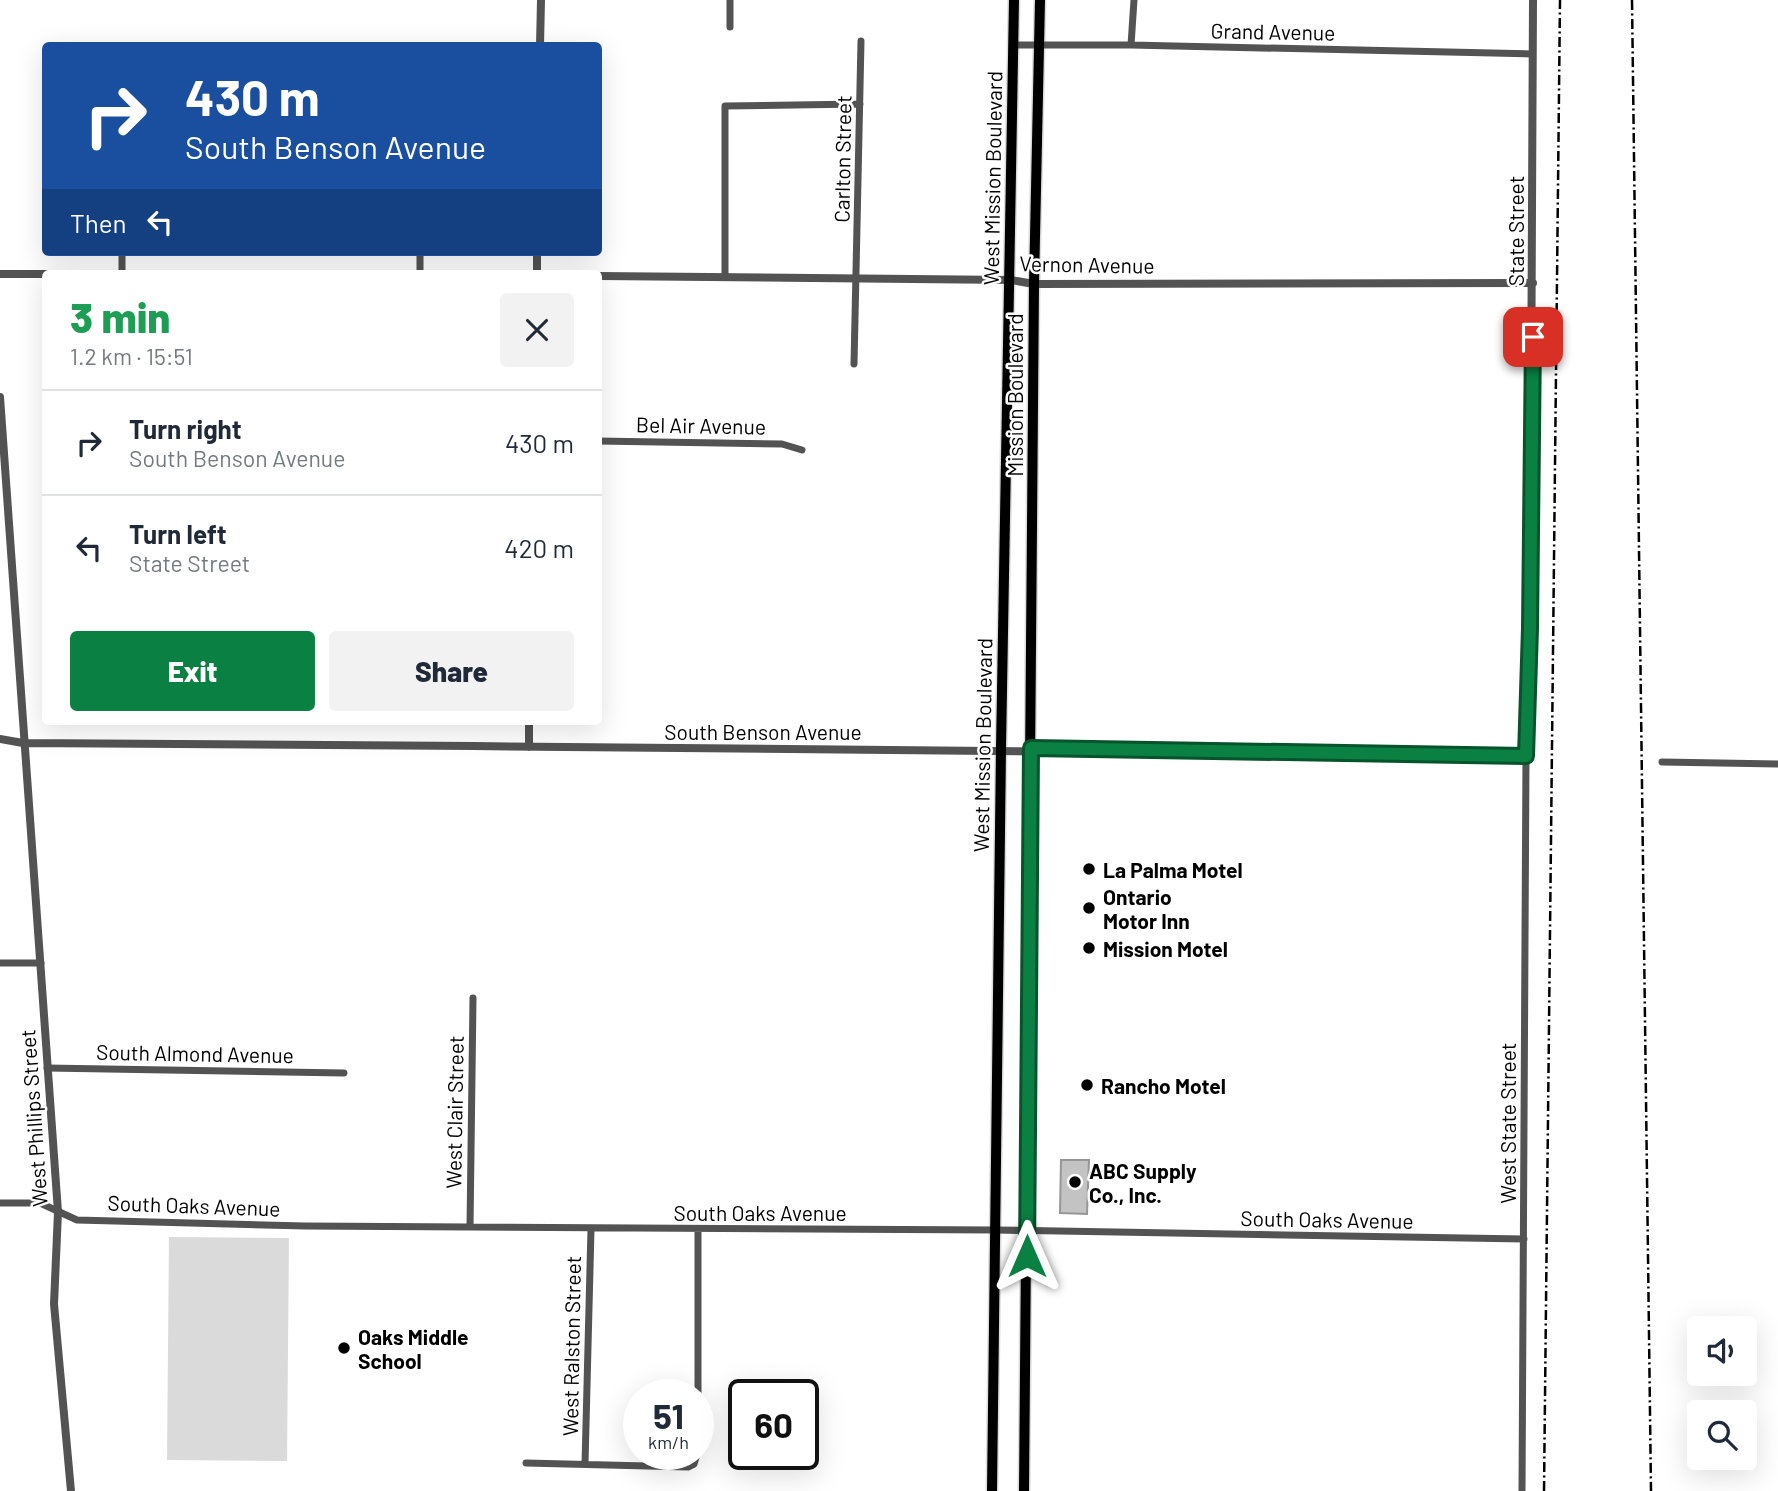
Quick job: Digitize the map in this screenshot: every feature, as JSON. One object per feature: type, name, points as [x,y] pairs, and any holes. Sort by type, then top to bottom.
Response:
[{"type":"main road","name":"West Mission Boulevard","points":[[992,1491],[1014,0]]},
{"type":"main road","name":"Mission Boulevard","points":[[1031,748],[1034,284],[1040,0]]},
{"type":"main road","points":[[1024,1491],[1031,748]]},
{"type":"street","points":[[540,42],[541,0]]},
{"type":"street","points":[[730,0],[730,27]]},
{"type":"street","points":[[1131,45],[1134,0]]},
{"type":"street","name":"State Street","points":[[1526,756],[1530,628],[1533,0]]},
{"type":"street","name":"Carlton Street","points":[[855,364],[861,41]]},
{"type":"street","name":"Grand Avenue","points":[[1013,45],[1532,54]]},
{"type":"street","points":[[724,277],[725,106],[860,104]]},
{"type":"street","points":[[0,274],[42,274]]},
{"type":"street","name":"Vernon Avenue","points":[[602,276],[1010,280],[1034,284],[1533,283]]},
{"type":"street","name":"West Phillips Street","points":[[0,397],[58,1212],[54,1304],[71,1491]]},
{"type":"street","name":"Bel Air Avenue","points":[[602,441],[782,444],[802,450]]},
{"type":"street","points":[[529,725],[529,747]]},
{"type":"street","name":"South Benson Avenue","points":[[0,739],[23,743],[857,750],[1031,748],[1526,756]]},
{"type":"street","name":"West State Street","points":[[1522,1491],[1526,756]]},
{"type":"street","points":[[1662,762],[1778,764]]},
{"type":"street","points":[[0,963],[41,963]]},
{"type":"street","name":"West Clair Street","points":[[470,1227],[473,998]]},
{"type":"street","name":"South Almond Avenue","points":[[47,1068],[344,1073]]},
{"type":"street","name":"South Oaks Avenue","points":[[0,1203],[40,1203],[77,1220],[591,1229],[996,1230],[1524,1239]]},
{"type":"street","name":"West Ralston Street","points":[[585,1464],[591,1229]]},
{"type":"street","points":[[698,1230],[698,1379]]},
{"type":"street","points":[[526,1463],[623,1466]]},
{"type":"shaded area","points":[[169,1237],[289,1238],[287,1461],[167,1460]]},
{"type":"building","name":"ABC Supply Co., Inc.","points":[[1061,1160],[1089,1160],[1087,1214],[1060,1213]]},
{"type":"railway","points":[[1544,1491],[1560,0]]},
{"type":"railway","points":[[1632,0],[1651,1491]]},
{"type":"place","name":"La Palma Motel","points":[[1089,869]]},
{"type":"place","name":"Ontario Motor Inn","points":[[1089,908]]},
{"type":"place","name":"Mission Motel","points":[[1089,948]]},
{"type":"place","name":"Rancho Motel","points":[[1087,1085]]},
{"type":"place","name":"ABC Supply Co., Inc.","points":[[1075,1182]]},
{"type":"place","name":"Oaks Middle School","points":[[344,1348]]},
{"type":"route","points":[[1027,1256],[1031,748],[1526,756],[1533,337]]}]
